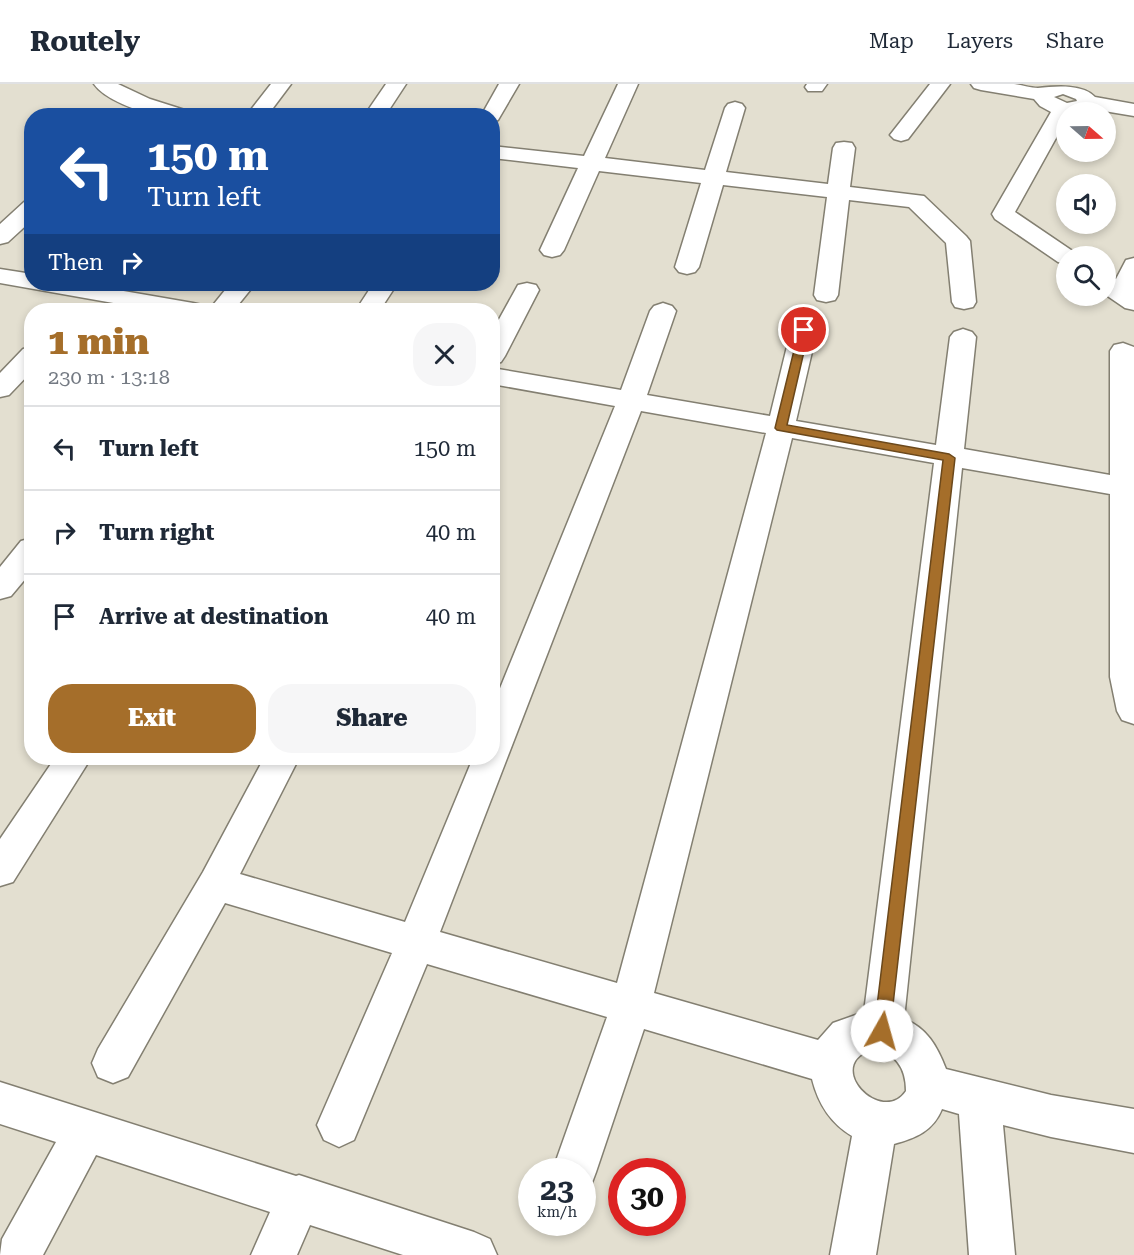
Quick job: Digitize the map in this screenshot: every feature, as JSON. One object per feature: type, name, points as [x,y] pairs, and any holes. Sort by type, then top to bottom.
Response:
[{"type":"street","points":[[104,84],[119,94],[145,104]]},
{"type":"street","points":[[262,108],[281,84]]},
{"type":"street","points":[[380,108],[396,84]]},
{"type":"street","points":[[495,108],[508,84]]},
{"type":"street","points":[[552,250],[628,84]]},
{"type":"street","points":[[901,135],[940,84]]},
{"type":"street","points":[[981,84],[1054,94],[1082,93],[1134,110]]},
{"type":"street","points":[[1054,94],[1003,214],[1056,250]]},
{"type":"street","points":[[687,267],[735,108]]},
{"type":"street","points":[[826,295],[844,148]]},
{"type":"street","points":[[500,153],[916,201],[958,242],[964,302]]},
{"type":"street","points":[[0,237],[24,214]]},
{"type":"street","points":[[1120,294],[1134,265]]},
{"type":"street","points":[[0,276],[24,280]]},
{"type":"street","points":[[500,341],[527,290]]},
{"type":"street","points":[[78,303],[89,291]]},
{"type":"street","points":[[110,291],[163,303]]},
{"type":"street","points":[[227,303],[237,291]]},
{"type":"street","points":[[500,731],[631,401],[663,311]]},
{"type":"street","points":[[579,1158],[631,1006],[781,428],[804,330]]},
{"type":"street","points":[[882,1031],[963,337]]},
{"type":"street","points":[[1134,359],[1123,351],[1127,677],[1134,711]]},
{"type":"street","points":[[0,389],[24,363]]},
{"type":"street","points":[[500,377],[949,458],[1125,487]]},
{"type":"street","points":[[0,588],[24,559]]},
{"type":"street","points":[[0,870],[69,765]]},
{"type":"street","points":[[113,1063],[216,884],[278,765]]},
{"type":"street","points":[[339,1125],[487,765]]},
{"type":"street","points":[[216,884],[830,1064]]},
{"type":"street","points":[[873,1029],[890,1032],[917,1053],[926,1068],[928,1085],[925,1098],[918,1111],[899,1121],[876,1123],[861,1118],[847,1107],[837,1094],[831,1079],[830,1064],[834,1050],[844,1038],[857,1031],[873,1029]]},
{"type":"street","points":[[928,1085],[1051,1116],[1134,1131]]},
{"type":"street","points":[[979,1098],[992,1255]]},
{"type":"street","points":[[0,1103],[474,1255]]},
{"type":"street","points":[[853,1255],[876,1123]]},
{"type":"street","points":[[18,1255],[86,1131]]},
{"type":"street","points":[[274,1255],[299,1197]]},
{"type":"route","points":[[804,330],[781,428],[949,458],[882,1031]]}]
